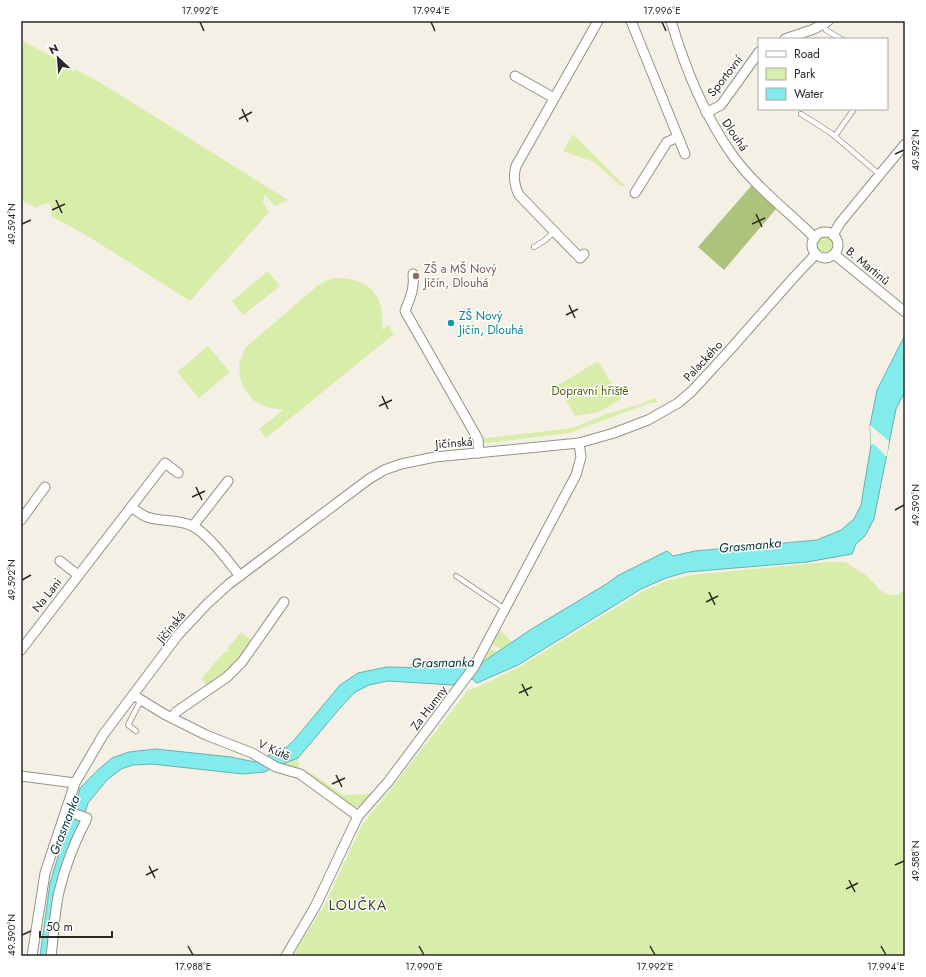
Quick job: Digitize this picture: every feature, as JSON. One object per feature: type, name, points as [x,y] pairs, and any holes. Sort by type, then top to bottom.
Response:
[{"type":"street","points":[[584,254],[580,258],[519,194],[514,182],[514,173],[516,166],[598,21]]},
{"type":"street","points":[[631,21],[685,154]]},
{"type":"street","name":"Dlouhá","points":[[671,21],[695,92],[706,113],[737,160],[755,181],[815,238]]},
{"type":"street","points":[[788,38],[825,23]]},
{"type":"street","name":"Sportovní","points":[[706,113],[720,105],[758,53]]},
{"type":"street","points":[[515,76],[554,98]]},
{"type":"street","points":[[636,193],[667,142],[678,137]]},
{"type":"street","points":[[832,235],[879,174],[905,144]]},
{"type":"street","points":[[823,233],[832,235],[836,238],[838,243],[837,250],[834,254],[825,258],[816,254],[812,245],[815,238],[823,233]]},
{"type":"street","name":"Palackého","points":[[579,443],[637,425],[658,415],[678,402],[704,378],[794,276],[816,254]]},
{"type":"street","name":"B. Martinů","points":[[834,254],[905,312]]},
{"type":"street","name":"Jičínská","points":[[412,274],[414,281],[412,292],[405,311],[478,439],[479,453]]},
{"type":"street","name":"Jičínská","points":[[32,956],[45,873],[70,812],[75,783],[103,735],[178,635],[207,604],[240,576],[353,490],[381,472],[401,464],[417,460],[579,443]]},
{"type":"street","name":"Za Humny","points":[[286,956],[316,905],[358,816],[388,782],[474,667],[576,475],[581,457],[579,443]]},
{"type":"street","name":"Na Lani","points":[[21,650],[165,463],[178,473]]},
{"type":"street","points":[[193,526],[228,481]]},
{"type":"street","points":[[21,520],[45,486]]},
{"type":"street","points":[[131,507],[145,516],[155,519],[182,522],[193,526],[211,542],[240,576]]},
{"type":"street","name":"Na Lani","points":[[60,561],[78,575]]},
{"type":"street","points":[[172,718],[176,712],[228,678],[242,662],[284,602]]},
{"type":"street","name":"V Kútě","points":[[133,695],[172,718],[206,735],[252,754],[276,766],[300,774],[358,816]]},
{"type":"street","points":[[21,776],[75,783]]},
{"type":"street","points":[[51,956],[59,894],[76,839],[88,818],[70,812]]},
{"type":"lane","points":[[825,23],[826,30],[839,38]]},
{"type":"lane","points":[[835,136],[853,110]]},
{"type":"lane","points":[[801,114],[835,136],[879,174]]},
{"type":"lane","points":[[534,247],[544,241],[555,231]]},
{"type":"lane","points":[[456,576],[505,609]]},
{"type":"lane","points":[[136,730],[128,725],[141,700]]},
{"type":"green space","points":[[21,40],[101,83],[288,200],[275,206],[265,194],[263,202],[269,212],[190,301],[86,235],[51,216],[52,209],[49,204],[43,204],[37,208],[21,200]]},
{"type":"green space","points":[[573,134],[625,186],[621,186],[594,162],[563,151]]},
{"type":"green space","points":[[752,185],[776,209],[724,270],[698,247]]},
{"type":"green space","points":[[822,237],[828,237],[833,242],[831,251],[828,253],[822,253],[817,248],[817,242]]},
{"type":"green space","points":[[268,271],[280,286],[243,315],[232,301]]},
{"type":"green space","points":[[336,278],[358,281],[367,285],[378,299],[381,308],[383,318],[382,330],[388,325],[394,334],[266,438],[259,429],[283,410],[265,407],[253,400],[243,387],[240,377],[239,364],[245,348],[317,286],[325,281]]},
{"type":"green space","points":[[208,346],[230,372],[199,398],[177,372]]},
{"type":"green space","name":"Dopravní hřiště","points":[[598,361],[621,399],[599,412],[575,416],[557,386]]},
{"type":"green space","points":[[654,398],[658,402],[650,403],[569,433],[470,445],[470,440],[572,428]]},
{"type":"green space","points":[[827,562],[845,562],[866,575],[881,591],[891,595],[897,595],[905,589],[905,956],[293,956],[325,904],[361,827],[468,690],[480,686],[521,666],[643,591],[667,581],[690,575]]},
{"type":"green space","points":[[500,630],[512,642],[498,652],[500,648],[494,645],[491,649],[497,652],[483,662]]},
{"type":"green space","points":[[241,632],[253,642],[232,666],[208,686],[201,679],[225,651],[227,652],[229,650],[227,649]]},
{"type":"green space","points":[[298,758],[299,767],[313,774],[343,795],[373,794],[362,805],[353,807],[307,775],[283,764]]},
{"type":"water","points":[[905,335],[905,391],[896,409],[874,519],[865,536],[856,544],[852,554],[807,562],[687,572],[666,578],[641,589],[518,665],[477,683],[472,679],[459,681],[453,685],[388,681],[369,685],[355,692],[298,758],[265,772],[243,774],[152,764],[133,765],[121,769],[107,780],[88,803],[83,819],[72,841],[48,956],[40,956],[50,883],[70,817],[73,816],[80,788],[112,758],[129,752],[156,749],[231,757],[255,762],[287,747],[340,685],[358,673],[387,667],[439,668],[465,666],[468,668],[480,666],[483,662],[530,630],[608,583],[617,576],[667,551],[673,556],[695,551],[817,540],[841,530],[854,519],[861,505],[871,445],[870,425],[877,390]]},
{"type":"pier","points":[[870,425],[889,441],[887,457],[874,444],[871,445]]},
{"type":"place","name":"ZŠ a MŠ Nový Jičín, Dlouhá","points":[[416,276]]},
{"type":"place","name":"ZŠ Nový Jičín, Dlouhá","points":[[451,323]]},
{"type":"district","name":"LOUČKA","points":[[358,905]]},
{"type":"water label","name":"Grasmanka","points":[[750,545]]},
{"type":"water label","name":"Grasmanka","points":[[443,662]]},
{"type":"water label","name":"Grasmanka","points":[[64,825]]}]
